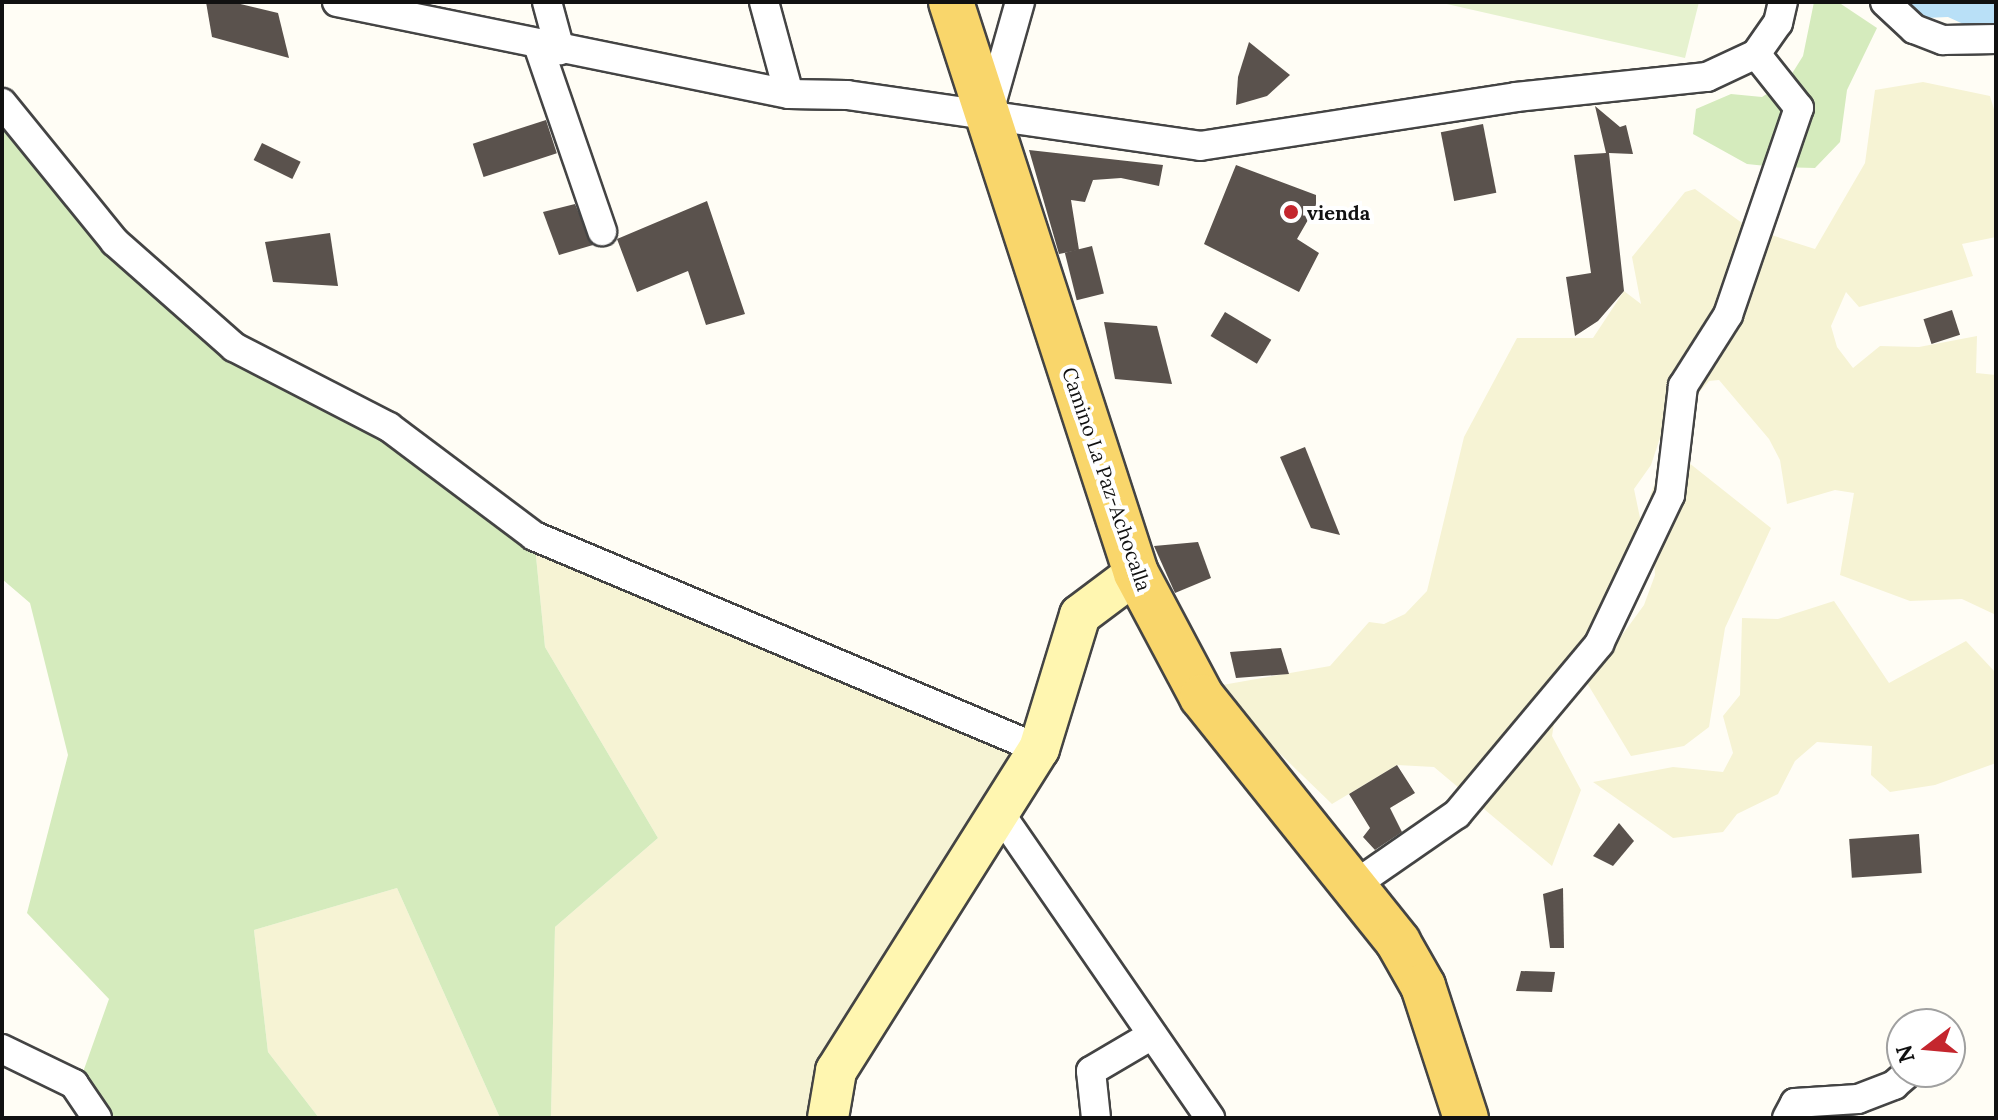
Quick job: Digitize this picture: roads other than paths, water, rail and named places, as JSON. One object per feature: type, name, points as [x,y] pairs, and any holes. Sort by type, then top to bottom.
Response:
[{"type":"main road","name":"Camino La Paz-Achocalla","points":[[951,2],[1136,573],[1202,697],[1398,942],[1423,986],[1466,1118]]},
{"type":"main road","points":[[828,1118],[836,1071],[1039,749],[1080,615],[1136,573]]},
{"type":"street","points":[[337,2],[789,94],[847,95],[1200,146],[1516,97],[1689,80],[1756,54],[1786,9]]},
{"type":"street","points":[[547,2],[549,47],[602,231]]},
{"type":"street","points":[[764,2],[789,94]]},
{"type":"street","points":[[988,116],[1020,2]]},
{"type":"street","points":[[1885,2],[1914,29],[1943,40],[1996,39]]},
{"type":"street","points":[[1353,886],[1457,814],[1599,644],[1670,495],[1683,386],[1728,315],[1799,108],[1756,54]]},
{"type":"street","points":[[2,103],[115,242],[234,347],[389,427],[534,536],[1039,749]]},
{"type":"street","points":[[999,812],[1210,1118]]},
{"type":"street","points":[[1096,1118],[1091,1071],[1152,1035]]},
{"type":"street","points":[[2,1049],[74,1084],[97,1118]]},
{"type":"street","points":[[1787,1118],[1795,1103],[1858,1099],[1886,1088]]},
{"type":"water","points":[[1877,2],[1996,2],[1996,39],[1948,17],[1902,19]]},
{"type":"place","name":"vienda","points":[[1291,212]]}]
